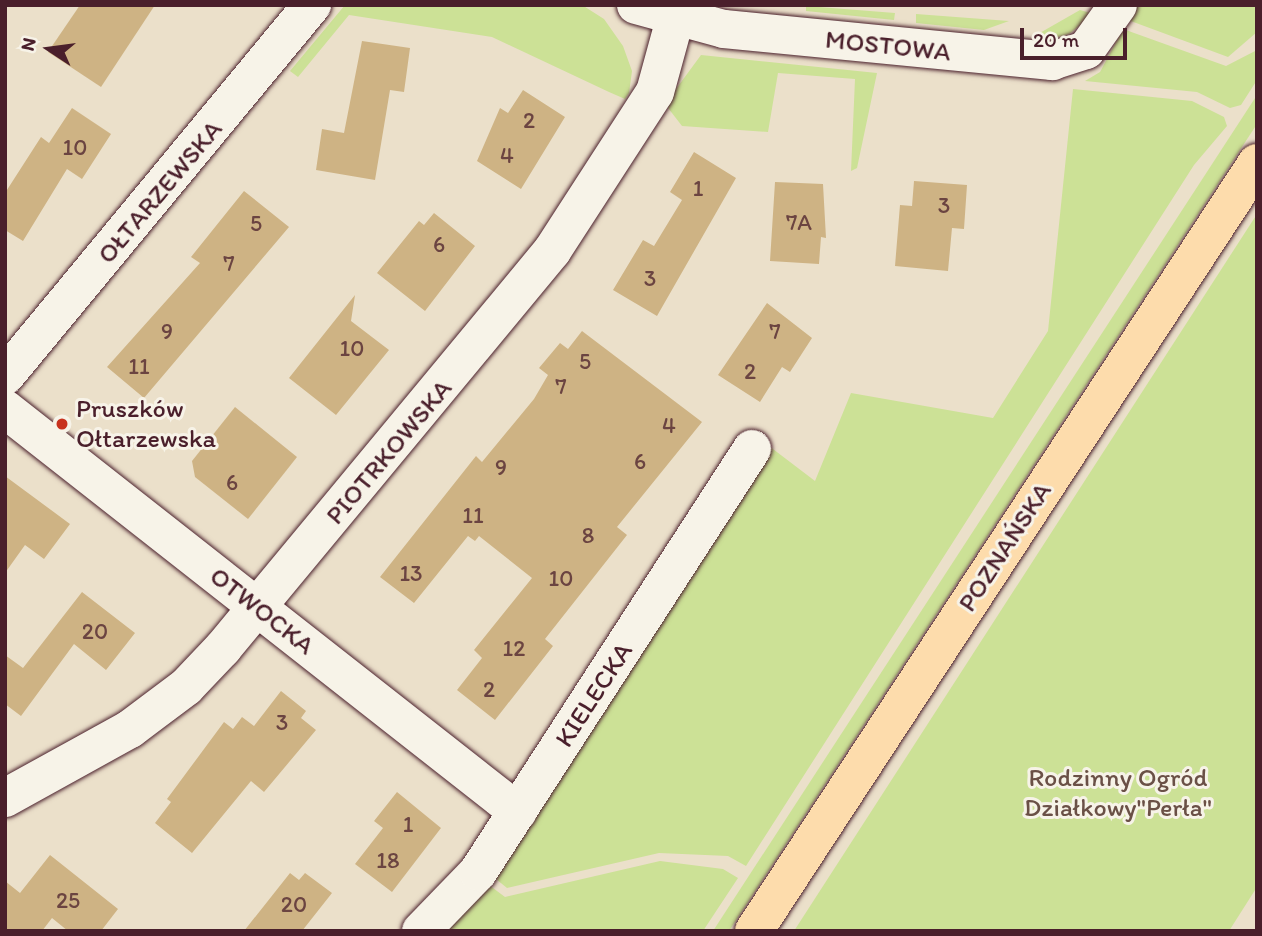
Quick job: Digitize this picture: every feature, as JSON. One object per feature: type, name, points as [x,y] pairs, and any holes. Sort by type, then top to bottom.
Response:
[{"type":"main road","name":"POZNAŃSKA","points":[[754,931],[1257,163]]},
{"type":"street","name":"OŁTARZEWSKA","points":[[5,376],[312,5]]},
{"type":"street","name":"MOSTOWA","points":[[636,5],[675,19],[1052,61],[1086,50],[1118,5]]},
{"type":"street","name":"PIOTRKOWSKA","points":[[5,798],[71,766],[186,687],[257,607],[552,251],[655,92],[675,19]]},
{"type":"street","name":"OTWOCKA","points":[[5,409],[518,812]]},
{"type":"street","name":"KIELECKA","points":[[421,931],[478,872],[752,449]]},
{"type":"green space","points":[[345,5],[582,5],[604,19],[623,46],[632,71],[629,93],[625,99],[492,37],[349,15],[298,77],[290,71]]},
{"type":"green space","points":[[1136,5],[1257,5],[1257,32],[1228,57],[1128,20]]},
{"type":"green space","points":[[806,6],[895,13],[894,20],[806,11]]},
{"type":"green space","points":[[1080,10],[1094,14],[1069,34],[1037,43],[1038,34]]},
{"type":"green space","points":[[916,14],[1009,21],[984,30],[916,23]]},
{"type":"green space","points":[[1123,29],[1226,66],[1257,50],[1257,80],[1241,105],[1230,108],[1197,92],[1085,81],[1100,72]]},
{"type":"green space","points":[[701,55],[877,73],[857,168],[851,171],[855,79],[778,73],[768,132],[682,126],[665,104]]},
{"type":"green space","points":[[1073,89],[1192,101],[1224,117],[1227,126],[1194,165],[746,866],[728,856],[659,853],[507,888],[491,875],[769,446],[815,481],[851,393],[993,418],[1048,331]]},
{"type":"green space","points":[[1257,95],[1257,124],[729,931],[713,931]]},
{"type":"green space","name":"Rodzinny Ogród Działkowy\"Perła\"","points":[[1257,214],[1257,887],[1229,931],[794,931]]},
{"type":"green space","points":[[660,861],[723,869],[738,878],[703,931],[441,931],[485,882],[505,897]]},
{"type":"building","points":[[80,5],[155,5],[101,87],[48,52]]},
{"type":"building","points":[[362,41],[410,48],[404,92],[390,90],[375,180],[316,170],[322,129],[344,133]]},
{"type":"building","points":[[523,90],[565,117],[521,189],[477,161],[500,108],[508,113]]},
{"type":"building","points":[[72,108],[111,134],[82,179],[67,169],[23,241],[5,230],[5,193],[41,137],[49,143]]},
{"type":"building","points":[[694,152],[736,178],[657,316],[613,290],[643,240],[654,246],[682,200],[670,192]]},
{"type":"building","points":[[914,181],[967,185],[964,229],[952,228],[948,271],[895,266],[900,205],[912,206]]},
{"type":"building","points":[[775,182],[823,184],[826,238],[821,237],[819,264],[770,261]]},
{"type":"building","points":[[244,191],[289,227],[144,398],[107,367],[200,263],[191,257]]},
{"type":"building","points":[[434,213],[475,246],[425,311],[377,273],[419,221],[424,225]]},
{"type":"building","points":[[355,295],[351,321],[389,350],[336,415],[289,378]]},
{"type":"building","points":[[767,303],[812,338],[790,372],[782,367],[760,402],[718,375]]},
{"type":"building","points":[[582,331],[702,422],[617,527],[627,535],[545,639],[553,646],[495,720],[457,690],[482,658],[474,650],[532,578],[479,536],[475,541],[468,536],[414,603],[380,577],[476,456],[482,462],[534,399],[548,375],[539,368],[560,343],[568,349]]},
{"type":"building","points":[[235,407],[297,457],[248,519],[195,477],[192,461]]},
{"type":"building","points":[[5,476],[70,524],[44,559],[25,545],[5,573]]},
{"type":"building","points":[[82,592],[135,633],[106,670],[74,644],[21,716],[5,704],[5,655],[23,668]]},
{"type":"building","points":[[281,691],[306,711],[301,718],[316,730],[264,792],[251,781],[192,853],[155,823],[171,802],[167,799],[224,722],[233,729],[242,717],[254,726]]},
{"type":"building","points":[[397,792],[441,828],[392,892],[355,864],[383,828],[374,821]]},
{"type":"building","points":[[50,855],[118,909],[101,931],[68,931],[52,918],[42,931],[5,931],[5,881],[20,893]]},
{"type":"building","points":[[290,873],[299,880],[305,873],[332,893],[302,931],[244,931]]},
{"type":"place","name":"Pruszków Ołtarzewska","points":[[62,424]]}]
